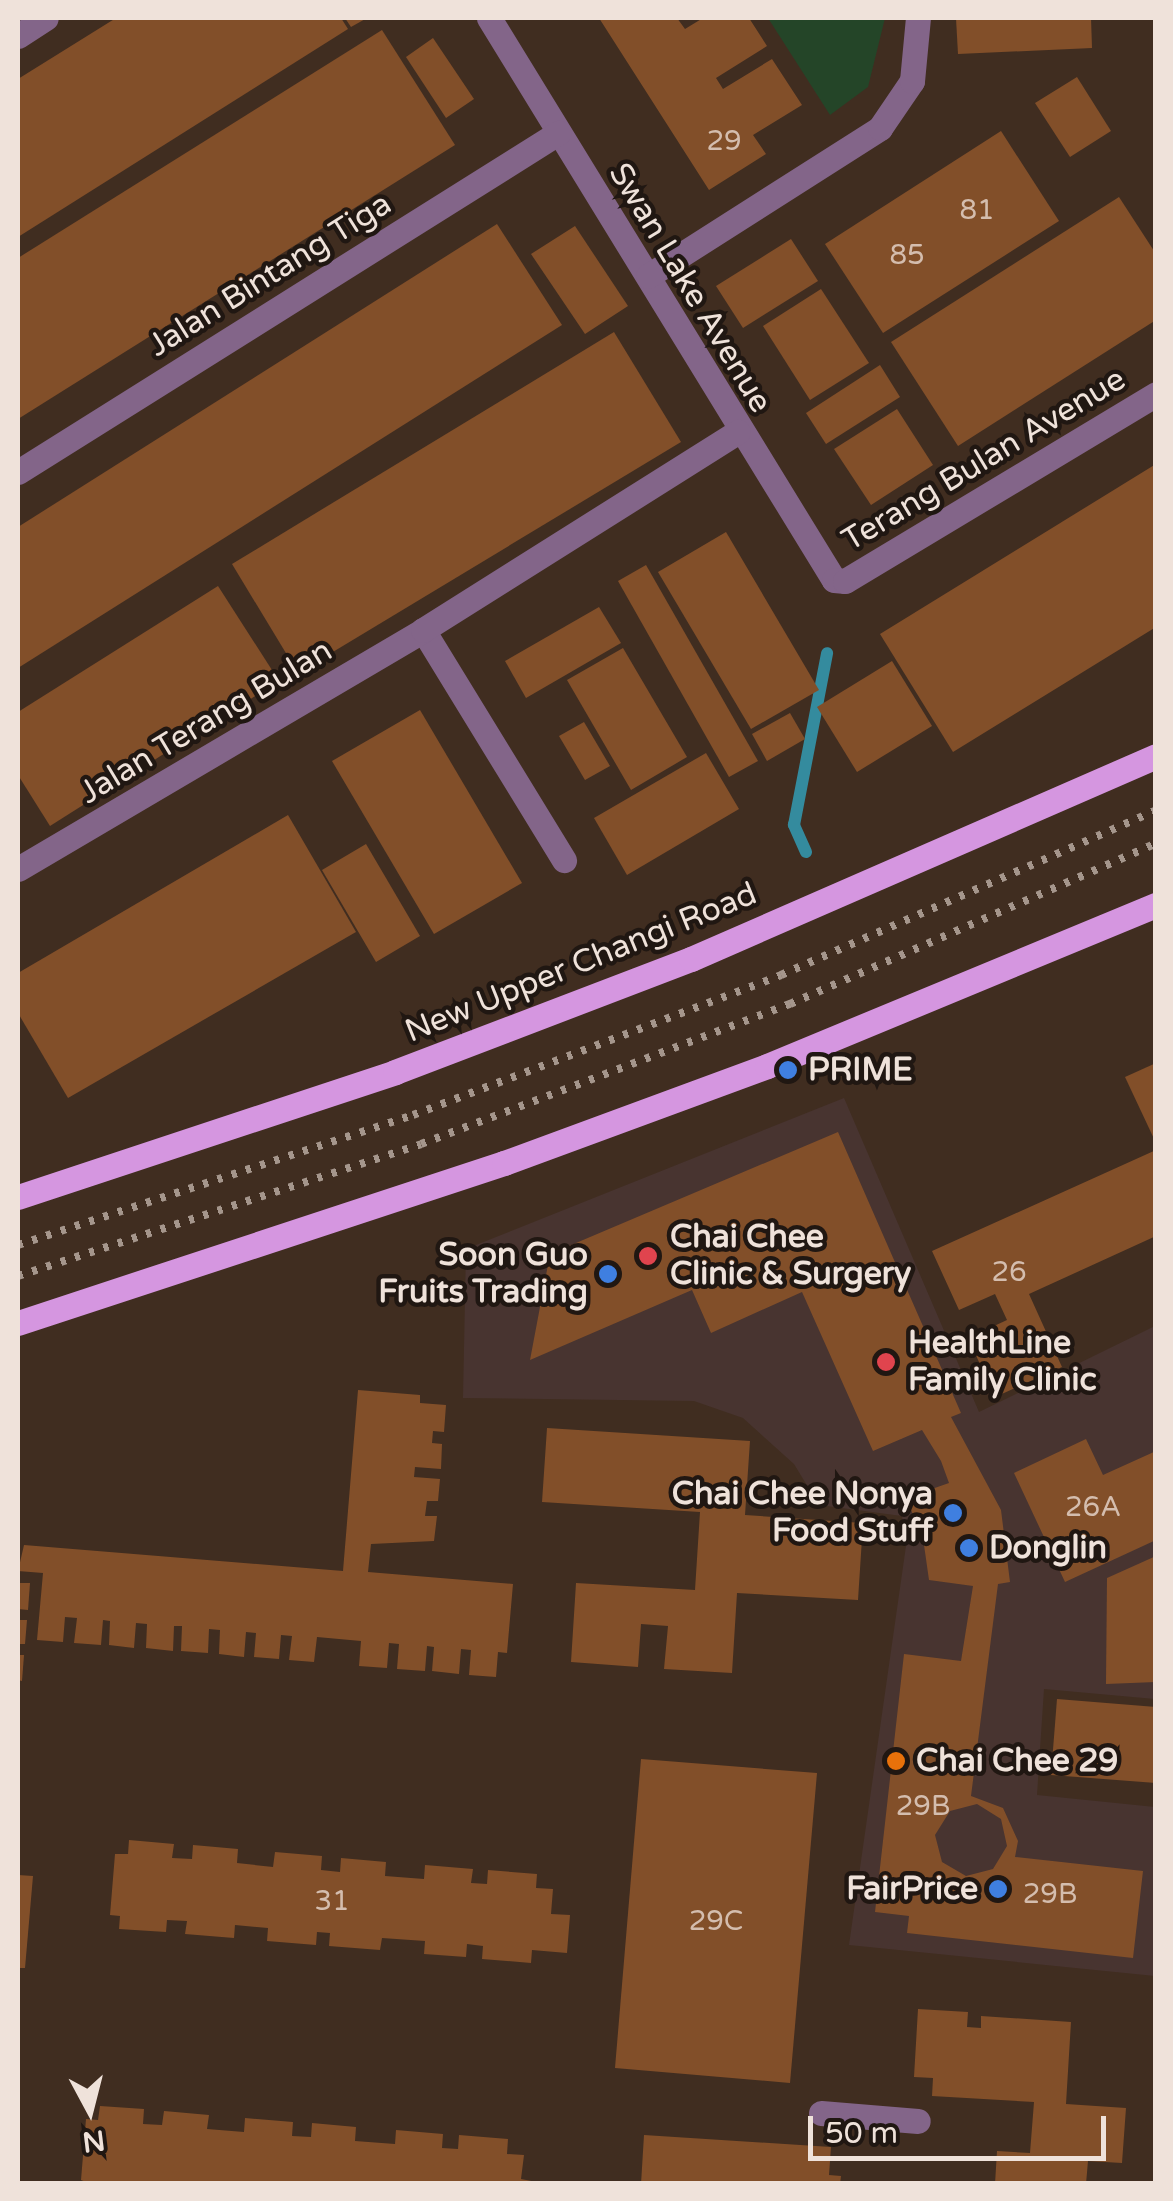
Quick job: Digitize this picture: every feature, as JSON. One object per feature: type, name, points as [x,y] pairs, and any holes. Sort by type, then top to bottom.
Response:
[{"type":"main road","name":"New Upper Changi Road","points":[[18,1197],[396,1072],[691,959],[1153,762]]},
{"type":"main road","points":[[18,1323],[504,1163],[767,1066],[1156,905]]},
{"type":"street","points":[[18,36],[46,18]]},
{"type":"street","name":"Swan Lake Avenue","points":[[489,18],[648,276],[738,432],[834,580],[845,581]]},
{"type":"street","points":[[648,276],[880,128],[912,80],[918,18]]},
{"type":"street","name":"Jalan Bintang Tiga","points":[[18,472],[558,133]]},
{"type":"street","name":"Terang Bulan Avenue","points":[[845,581],[1156,394]]},
{"type":"street","name":"Jalan Terang Bulan","points":[[20,870],[423,630],[738,432]]},
{"type":"street","points":[[423,630],[564,860]]},
{"type":"street","points":[[821,2112],[918,2121]]},
{"type":"shaded area","points":[[844,1098],[979,1412],[1155,1326],[1155,1699],[1044,1689],[1037,1795],[1155,1807],[1155,1976],[849,1945],[906,1546],[902,1516],[819,1505],[794,1464],[743,1418],[694,1401],[463,1398],[466,1249]]},
{"type":"green space","points":[[768,18],[885,18],[868,87],[830,115]]},
{"type":"building","points":[[116,18],[341,18],[348,29],[18,237],[18,79]]},
{"type":"building","points":[[345,18],[367,18],[351,27]]},
{"type":"building","points":[[599,18],[677,18],[685,29],[703,18],[749,18],[767,46],[716,78],[723,89],[772,59],[802,105],[753,135],[766,154],[709,190]]},
{"type":"building","points":[[956,18],[1091,18],[1092,48],[958,54]]},
{"type":"building","points":[[382,30],[455,145],[18,419],[18,258]]},
{"type":"building","points":[[433,38],[474,99],[446,118],[406,57]]},
{"type":"building","points":[[1077,77],[1111,131],[1070,157],[1035,103]]},
{"type":"building","points":[[1001,131],[1059,221],[883,333],[825,244]]},
{"type":"building","points":[[1119,197],[1156,254],[1156,320],[958,446],[891,342]]},
{"type":"building","points":[[497,224],[562,325],[18,668],[18,527]]},
{"type":"building","points":[[575,226],[628,306],[585,334],[531,254]]},
{"type":"building","points":[[791,239],[818,281],[743,328],[716,286]]},
{"type":"building","points":[[821,289],[869,363],[810,400],[763,326]]},
{"type":"building","points":[[614,332],[681,442],[298,673],[232,564]]},
{"type":"building","points":[[880,365],[900,397],[826,444],[806,413]]},
{"type":"building","points":[[897,409],[933,465],[871,505],[834,449]]},
{"type":"building","points":[[1156,464],[1156,627],[953,752],[880,634]]},
{"type":"building","points":[[726,532],[819,690],[751,729],[658,572]]},
{"type":"building","points":[[646,565],[758,761],[729,777],[618,581]]},
{"type":"building","points":[[218,586],[279,681],[50,826],[18,775],[18,712]]},
{"type":"building","points":[[599,607],[621,643],[526,698],[505,661]]},
{"type":"building","points":[[623,648],[687,757],[631,790],[567,680]]},
{"type":"building","points":[[892,661],[932,726],[857,772],[817,707]]},
{"type":"building","points":[[420,710],[522,883],[434,934],[332,761]]},
{"type":"building","points":[[790,713],[805,739],[767,761],[752,734]]},
{"type":"building","points":[[584,722],[610,766],[585,780],[559,736]]},
{"type":"building","points":[[706,753],[739,809],[627,875],[594,818]]},
{"type":"building","points":[[288,815],[356,932],[68,1098],[18,1013],[18,973]]},
{"type":"building","points":[[366,844],[420,936],[376,962],[322,870]]},
{"type":"building","points":[[1156,1063],[1156,1143],[1125,1077]]},
{"type":"building","points":[[838,1132],[961,1413],[951,1417],[1001,1510],[1010,1582],[998,1584],[971,1796],[1003,1808],[1018,1841],[1015,1857],[1143,1871],[1133,1958],[907,1933],[909,1916],[875,1912],[904,1654],[961,1661],[973,1586],[929,1580],[923,1538],[906,1498],[949,1483],[922,1430],[873,1451],[802,1292],[711,1333],[692,1290],[530,1360],[550,1254]],"holes":[[[977,1804],[1001,1819],[1007,1846],[993,1869],[966,1876],[942,1862],[935,1835],[950,1811]]]},
{"type":"building","points":[[1156,1150],[1156,1236],[1029,1294],[1062,1367],[995,1397],[968,1338],[1007,1320],[995,1294],[959,1310],[932,1251]]},
{"type":"building","points":[[358,1390],[420,1395],[420,1403],[446,1405],[444,1432],[433,1431],[432,1443],[442,1444],[441,1469],[415,1467],[414,1477],[440,1479],[438,1501],[427,1501],[425,1516],[437,1516],[434,1541],[371,1544],[368,1572],[513,1584],[507,1653],[498,1652],[496,1677],[469,1675],[471,1650],[461,1649],[459,1674],[432,1671],[434,1647],[427,1646],[425,1671],[397,1669],[399,1644],[389,1643],[387,1668],[359,1666],[361,1641],[317,1637],[314,1662],[289,1660],[292,1636],[281,1635],[279,1659],[254,1657],[256,1633],[246,1632],[244,1657],[219,1654],[220,1630],[209,1629],[208,1653],[181,1651],[182,1626],[174,1626],[173,1651],[146,1648],[147,1624],[136,1623],[134,1648],[109,1645],[110,1621],[103,1620],[101,1645],[74,1643],[77,1618],[65,1617],[63,1642],[37,1640],[43,1573],[18,1571],[24,1545],[343,1571]]},
{"type":"building","points":[[547,1428],[750,1441],[745,1515],[863,1523],[858,1600],[737,1593],[732,1673],[664,1669],[668,1626],[641,1624],[638,1667],[571,1662],[576,1583],[695,1590],[700,1512],[542,1502]]},
{"type":"building","points":[[1086,1439],[1103,1475],[1156,1451],[1156,1540],[1065,1582],[1014,1473]]},
{"type":"building","points":[[1156,1556],[1156,1682],[1106,1684],[1107,1578]]},
{"type":"building","points":[[18,1583],[30,1583],[28,1610],[18,1609]]},
{"type":"building","points":[[18,1620],[27,1620],[25,1644],[18,1644]]},
{"type":"building","points":[[18,1655],[24,1655],[22,1681],[18,1680]]},
{"type":"building","points":[[1057,1699],[1156,1707],[1156,1783],[1051,1775]]},
{"type":"building","points":[[641,1759],[817,1773],[790,2083],[615,2068]]},
{"type":"building","points":[[129,1840],[174,1844],[172,1858],[192,1859],[193,1845],[238,1849],[237,1863],[273,1867],[275,1852],[322,1856],[321,1870],[340,1872],[341,1858],[386,1862],[385,1876],[424,1879],[425,1865],[473,1869],[471,1883],[487,1884],[488,1870],[537,1874],[536,1888],[553,1889],[551,1914],[570,1915],[567,1953],[532,1950],[531,1963],[482,1959],[483,1946],[467,1944],[466,1957],[424,1954],[425,1941],[382,1938],[380,1950],[329,1946],[330,1933],[317,1932],[316,1945],[267,1941],[268,1928],[235,1925],[234,1938],[185,1934],[187,1921],[167,1920],[166,1932],[119,1929],[120,1916],[110,1915],[115,1854],[128,1854]]},
{"type":"building","points":[[18,1875],[33,1876],[25,1968],[18,1968]]},
{"type":"building","points":[[918,2009],[968,2012],[967,2027],[981,2028],[981,2016],[1071,2022],[1066,2104],[1126,2108],[1122,2163],[1088,2161],[1086,2184],[995,2184],[997,2151],[1030,2153],[1034,2102],[932,2096],[933,2078],[914,2077]]},
{"type":"building","points":[[100,2106],[144,2109],[143,2124],[162,2125],[164,2111],[209,2115],[207,2129],[244,2132],[245,2118],[293,2122],[292,2136],[311,2137],[312,2123],[356,2127],[355,2141],[395,2144],[396,2130],[443,2134],[442,2148],[458,2149],[459,2135],[508,2139],[507,2154],[524,2155],[521,2179],[547,2184],[91,2184],[81,2180],[86,2119],[98,2120]]},
{"type":"building","points":[[644,2135],[831,2147],[829,2175],[841,2176],[840,2184],[641,2184]]},
{"type":"waterway","points":[[806,852],[794,825],[827,653]]},
{"type":"railway","points":[[18,1245],[413,1115],[781,975],[1156,810]]},
{"type":"railway","points":[[18,1276],[421,1144],[790,1004],[1156,843]]},
{"type":"place","name":"PRIME","points":[[788,1070]]},
{"type":"place","name":"Chai Chee Clinic & Surgery","points":[[648,1256]]},
{"type":"place","name":"Soon Guo Fruits Trading","points":[[608,1274]]},
{"type":"place","name":"HealthLine Family Clinic","points":[[886,1362]]},
{"type":"place","name":"Chai Chee Nonya Food Stuff","points":[[953,1513]]},
{"type":"place","name":"Donglin","points":[[969,1548]]},
{"type":"place","name":"Chai Chee 29","points":[[896,1761]]},
{"type":"place","name":"FairPrice","points":[[998,1889]]}]
